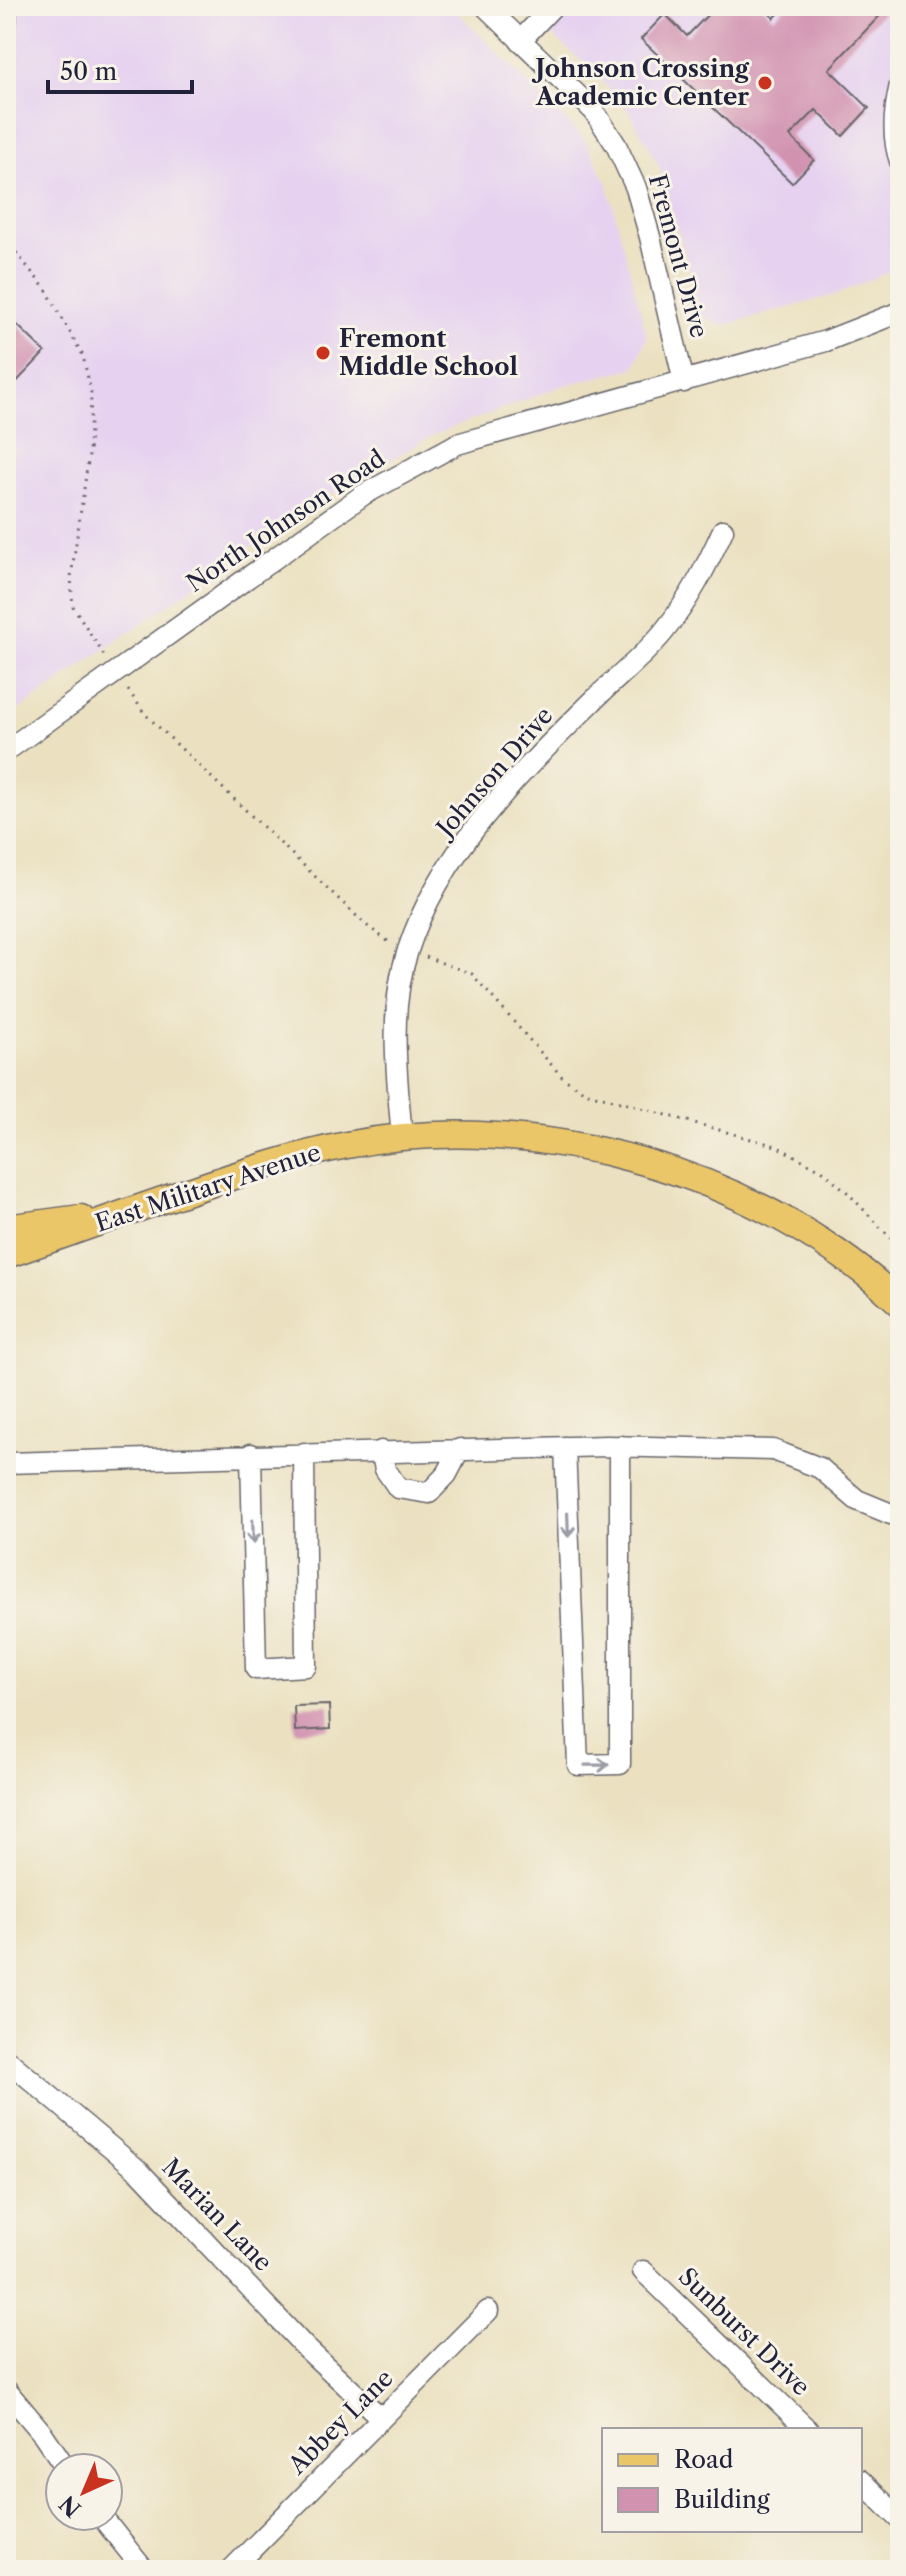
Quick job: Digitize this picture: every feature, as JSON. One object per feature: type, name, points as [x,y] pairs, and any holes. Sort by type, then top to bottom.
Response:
[{"type":"main road","name":"East Military Avenue","points":[[6,1255],[287,1158],[351,1144],[402,1138],[450,1135],[502,1137],[612,1153],[663,1167],[759,1207],[808,1233],[855,1264],[900,1303]]},
{"type":"main road","points":[[6,1228],[120,1214]]},
{"type":"street","points":[[6,6],[6,21]]},
{"type":"street","name":"Fremont Drive","points":[[485,6],[594,111],[616,145],[636,188],[647,224],[684,382]]},
{"type":"street","points":[[520,41],[553,6]]},
{"type":"street","points":[[900,85],[894,121],[895,148],[900,161]]},
{"type":"street","name":"North Johnson Road","points":[[6,751],[363,495],[457,444],[826,341],[900,312]]},
{"type":"street","name":"Johnson Drive","points":[[402,1138],[395,1055],[397,1003],[407,951],[435,887],[477,825],[553,741],[665,631],[704,572],[723,530]]},
{"type":"street","points":[[565,1447],[578,1765],[620,1764],[620,1446]]},
{"type":"street","points":[[6,1463],[620,1446],[773,1450],[820,1468],[857,1500],[891,1514],[900,1513]]},
{"type":"street","points":[[381,1451],[385,1469],[398,1488],[429,1493],[447,1474],[460,1449]]},
{"type":"street","points":[[251,1454],[256,1669],[306,1666],[304,1453]]},
{"type":"street","name":"Marian Lane","points":[[6,2059],[138,2170],[306,2348],[381,2418]]},
{"type":"street","name":"Sunburst Drive","points":[[643,2271],[806,2428]]},
{"type":"street","name":"Abbey Lane","points":[[231,2570],[488,2311]]},
{"type":"street","points":[[6,2390],[55,2452]]},
{"type":"street","points":[[862,2482],[900,2519]]},
{"type":"street","points":[[114,2532],[144,2570]]},
{"type":"path","points":[[6,240],[47,291],[83,356],[91,392],[89,455],[71,577],[73,606],[145,714],[366,925],[394,946],[472,974],[563,1078],[585,1092],[776,1146],[823,1171],[900,1248]]},
{"type":"shaded area","name":"Fremont Middle School","points":[[6,6],[451,6],[584,139],[607,182],[647,337],[634,368],[561,386],[433,435],[291,518],[6,719]]},
{"type":"shaded area","points":[[521,6],[900,6],[900,267],[837,294],[733,323],[720,325],[699,314],[694,285],[659,166],[643,136],[627,109],[594,73]]},
{"type":"building","name":"Johnson Crossing Academic Center","points":[[716,6],[762,6],[774,18],[786,6],[889,6],[829,69],[869,108],[843,136],[816,110],[790,136],[814,160],[792,183],[641,39],[665,14],[687,36]]},
{"type":"building","points":[[6,314],[45,352],[6,393]]},
{"type":"building","points":[[329,1705],[330,1729],[295,1731],[294,1706]]},
{"type":"place","name":"Johnson Crossing Academic Center","points":[[765,83]]},
{"type":"place","name":"Fremont Middle School","points":[[323,353]]}]
